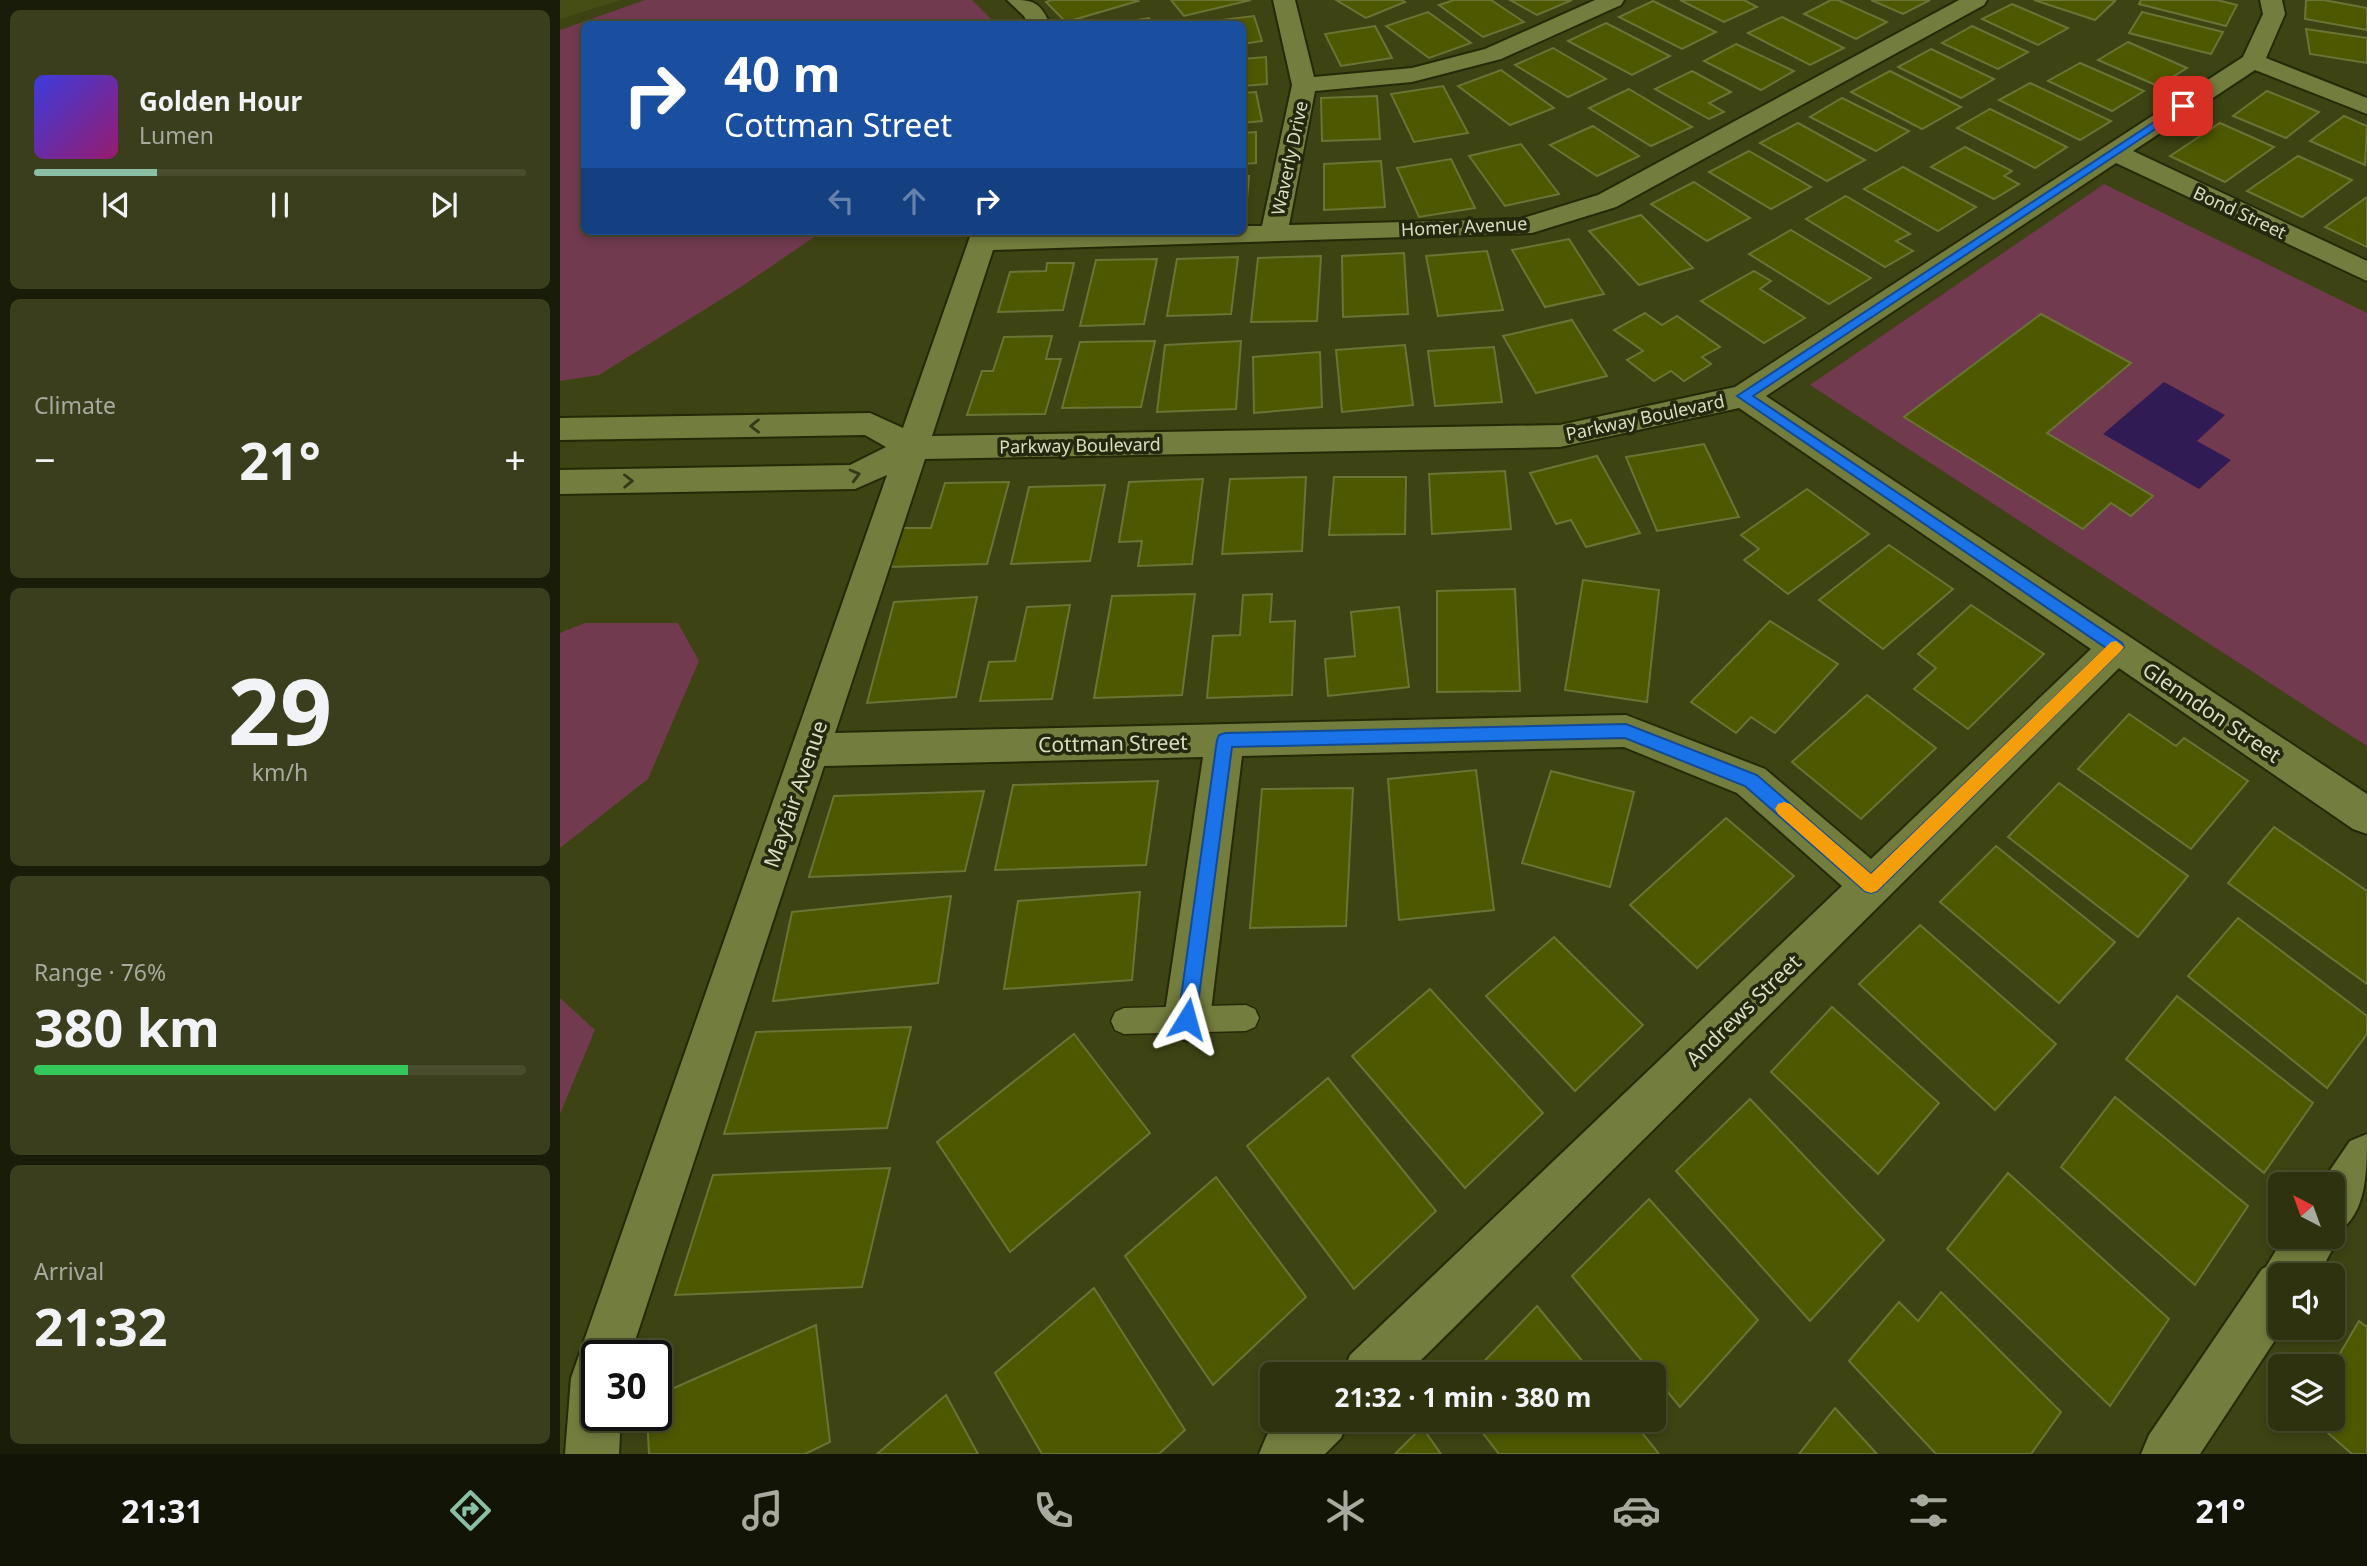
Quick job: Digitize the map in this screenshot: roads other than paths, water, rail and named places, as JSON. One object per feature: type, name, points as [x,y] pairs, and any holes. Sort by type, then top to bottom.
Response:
[{"type":"street","points":[[1018,0],[1034,13],[1038,21]]},
{"type":"street","name":"Waverly Drive","points":[[1274,234],[1304,85],[1284,0]]},
{"type":"street","points":[[1304,85],[1412,75],[1493,54],[1613,0]]},
{"type":"street","name":"Homer Avenue","points":[[1246,234],[1522,226],[1607,201],[1976,0]]},
{"type":"street","points":[[2270,0],[2274,14],[2253,61],[2367,107]]},
{"type":"street","name":"Parkway Boulevard","points":[[560,482],[855,477],[912,448],[1560,436],[1744,396],[2253,61]]},
{"type":"street","name":"Bond Street","points":[[2114,152],[2367,272]]},
{"type":"street","name":"Homer Avenue","points":[[984,237],[1177,235]]},
{"type":"street","name":"Mayfair Avenue","points":[[609,1340],[984,237]]},
{"type":"street","name":"Glenndon Street","points":[[1744,396],[2367,816]]},
{"type":"street","points":[[560,429],[870,424],[912,448]]},
{"type":"street","name":"Andrews Street","points":[[1381,1362],[2117,647]]},
{"type":"street","name":"Cottman Street","points":[[810,750],[1626,731],[1751,780],[1871,885]]},
{"type":"street","points":[[1187,1019],[1225,740]]},
{"type":"street","points":[[2345,1191],[2367,1158]]},
{"type":"street","points":[[2168,1454],[2268,1305]]},
{"type":"street","points":[[592,1454],[594,1431]]},
{"type":"street","points":[[1286,1454],[1309,1432]]},
{"type":"lane","points":[[1124,1021],[1245,1018]]}]
